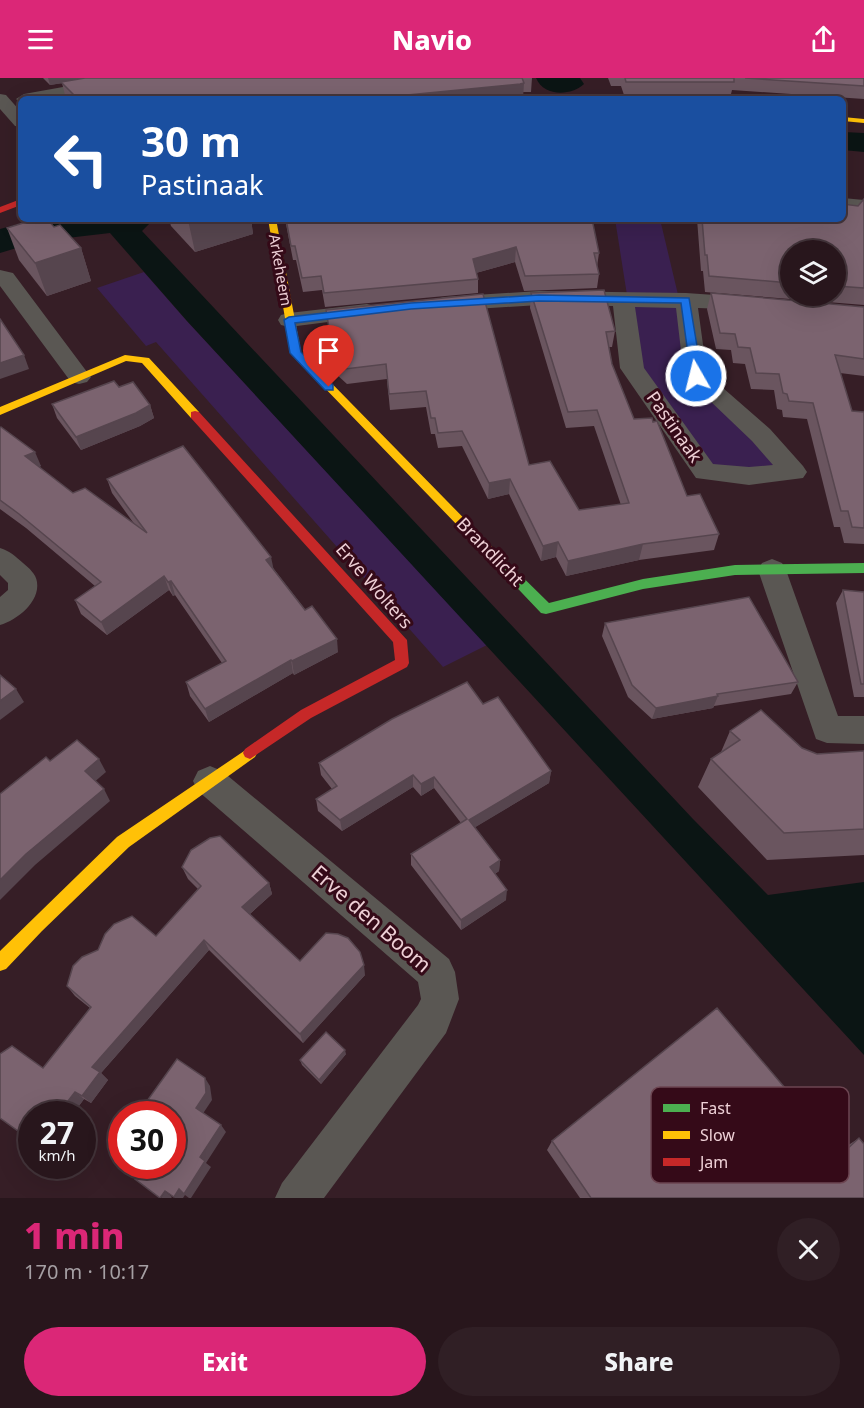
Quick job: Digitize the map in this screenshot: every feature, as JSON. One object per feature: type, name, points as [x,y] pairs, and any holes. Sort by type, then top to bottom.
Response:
[{"type":"street","points":[[39,96],[141,78]]},
{"type":"street","points":[[2,101],[18,99]]},
{"type":"street","points":[[2,101],[18,119]]},
{"type":"street","points":[[846,119],[864,121]]},
{"type":"street","points":[[0,210],[18,203]]},
{"type":"street","points":[[846,204],[864,206]]},
{"type":"street","name":"Arkeheem","points":[[273,222],[289,320]]},
{"type":"street","points":[[0,276],[5,278],[80,377]]},
{"type":"street","points":[[423,306],[539,298],[623,298],[771,304]]},
{"type":"street","name":"Pastinaak","points":[[623,298],[632,368],[705,471],[748,476],[794,472],[761,435],[696,376],[686,300]]},
{"type":"street","points":[[289,320],[389,309]]},
{"type":"street","name":"Brandlicht","points":[[289,320],[296,353],[546,609],[643,584],[735,570],[864,568]]},
{"type":"street","name":"Erve Wolters","points":[[0,411],[125,358],[145,360],[400,640],[402,663],[306,714],[123,842],[36,925],[0,963]]},
{"type":"street","points":[[0,558],[23,580],[22,594],[0,614]]},
{"type":"street","points":[[772,570],[827,729],[864,730]]},
{"type":"street","name":"Erve den Boom","points":[[210,781],[435,972],[440,999],[432,1020],[297,1198]]},
{"type":"shaded area","points":[[536,78],[580,78],[584,84],[572,91],[558,93],[545,89]]},
{"type":"shaded area","points":[[846,132],[864,133],[864,152],[846,150]]},
{"type":"shaded area","points":[[26,222],[151,222],[142,231],[693,819],[768,895],[864,882],[864,1055],[187,321],[110,233],[50,238],[0,253],[0,229]]},
{"type":"shaded area","points":[[615,222],[661,222],[680,303],[692,380],[778,467],[744,470],[710,465],[638,365]]},
{"type":"shaded area","points":[[144,272],[487,645],[443,667],[156,342],[146,346],[97,288]]},
{"type":"building","points":[[85,78],[522,78],[524,83],[397,96],[75,96],[61,82]]},
{"type":"building","points":[[625,78],[734,78],[734,82],[626,82]]},
{"type":"building","points":[[745,78],[864,78],[864,86]]},
{"type":"building","points":[[864,199],[864,288],[846,287],[846,240],[780,240],[780,282],[709,276],[702,222],[846,222],[846,204],[858,206]]},
{"type":"building","points":[[26,222],[50,222],[54,227],[60,225],[81,248],[35,263],[7,228]]},
{"type":"building","points":[[287,222],[593,222],[599,253],[594,253],[599,274],[525,276],[516,247],[473,259],[478,279],[324,293],[321,276],[302,278],[295,246],[291,246]]},
{"type":"building","points":[[604,290],[615,331],[606,332],[612,364],[634,419],[652,418],[653,422],[657,421],[687,496],[700,494],[719,534],[643,544],[568,561],[558,542],[543,546],[510,479],[489,483],[462,431],[438,433],[435,418],[431,418],[426,391],[389,394],[386,364],[345,369],[334,358],[326,310],[483,294],[529,465],[550,461],[579,510],[629,503],[597,410],[568,412],[531,293]]},
{"type":"building","points":[[711,293],[780,299],[780,306],[864,307],[864,359],[835,355],[852,411],[864,412],[864,528],[852,527],[848,511],[841,511],[813,403],[789,401],[787,394],[783,393],[779,374],[756,373],[750,348],[738,347],[735,334],[720,333]]},
{"type":"building","points":[[0,319],[24,355],[0,363]]},
{"type":"building","points":[[114,381],[119,387],[133,382],[150,405],[76,437],[52,404]]},
{"type":"building","points":[[1,427],[35,452],[25,456],[73,493],[85,488],[147,533],[107,479],[183,446],[271,557],[266,560],[305,610],[312,606],[337,639],[291,660],[205,709],[186,682],[226,661],[171,581],[168,582],[164,576],[101,622],[75,600],[101,582],[0,500]]},
{"type":"building","points":[[843,590],[864,592],[864,684],[861,684]]},
{"type":"building","points":[[749,597],[798,682],[717,694],[718,696],[656,708],[632,685],[605,623]]},
{"type":"building","points":[[0,675],[16,689],[0,701]]},
{"type":"building","points":[[467,682],[483,704],[498,697],[551,771],[469,820],[500,860],[490,867],[507,890],[461,920],[411,854],[467,819],[434,777],[421,784],[413,775],[340,820],[316,799],[337,786],[319,763],[392,719]]},
{"type":"building","points":[[761,710],[802,748],[817,754],[864,751],[864,829],[784,833],[711,759],[740,740],[730,731]]},
{"type":"building","points":[[77,740],[99,759],[85,771],[104,789],[26,854],[0,880],[0,794],[46,757],[50,761]]},
{"type":"building","points":[[220,836],[269,883],[242,907],[300,961],[326,933],[348,938],[360,952],[364,965],[300,1034],[204,940],[92,1067],[100,1072],[82,1096],[75,1092],[68,1101],[18,1101],[18,1131],[0,1118],[0,1054],[12,1046],[43,1068],[91,1007],[67,986],[73,966],[82,957],[98,950],[105,934],[114,924],[132,916],[156,936],[201,886],[182,867],[191,850],[210,838]]},
{"type":"building","points":[[717,1008],[784,1087],[651,1087],[651,1183],[849,1183],[849,1147],[859,1138],[864,1144],[864,1198],[591,1198],[552,1141]]},
{"type":"building","points":[[326,1032],[345,1050],[319,1080],[300,1060]]},
{"type":"building","points":[[177,1059],[205,1078],[206,1093],[196,1108],[221,1125],[200,1157],[205,1161],[184,1194],[179,1189],[174,1197],[165,1191],[160,1198],[135,1179],[186,1179],[186,1101],[147,1101]]},
{"type":"traffic: fast","points":[[491,553],[546,609],[643,584],[735,570],[864,568]]},
{"type":"traffic: slow","points":[[846,119],[864,121]]},
{"type":"traffic: slow","points":[[273,222],[296,353],[491,553]]},
{"type":"traffic: slow","points":[[0,411],[125,358],[145,360],[195,415]]},
{"type":"traffic: slow","points":[[0,963],[36,925],[123,842],[250,753]]},
{"type":"traffic: jam","points":[[0,210],[18,203]]},
{"type":"traffic: jam","points":[[195,415],[400,640],[402,663],[306,714],[250,753]]},
{"type":"route","points":[[329,387],[296,353],[289,320],[411,306],[539,298],[686,300],[696,376]]}]
